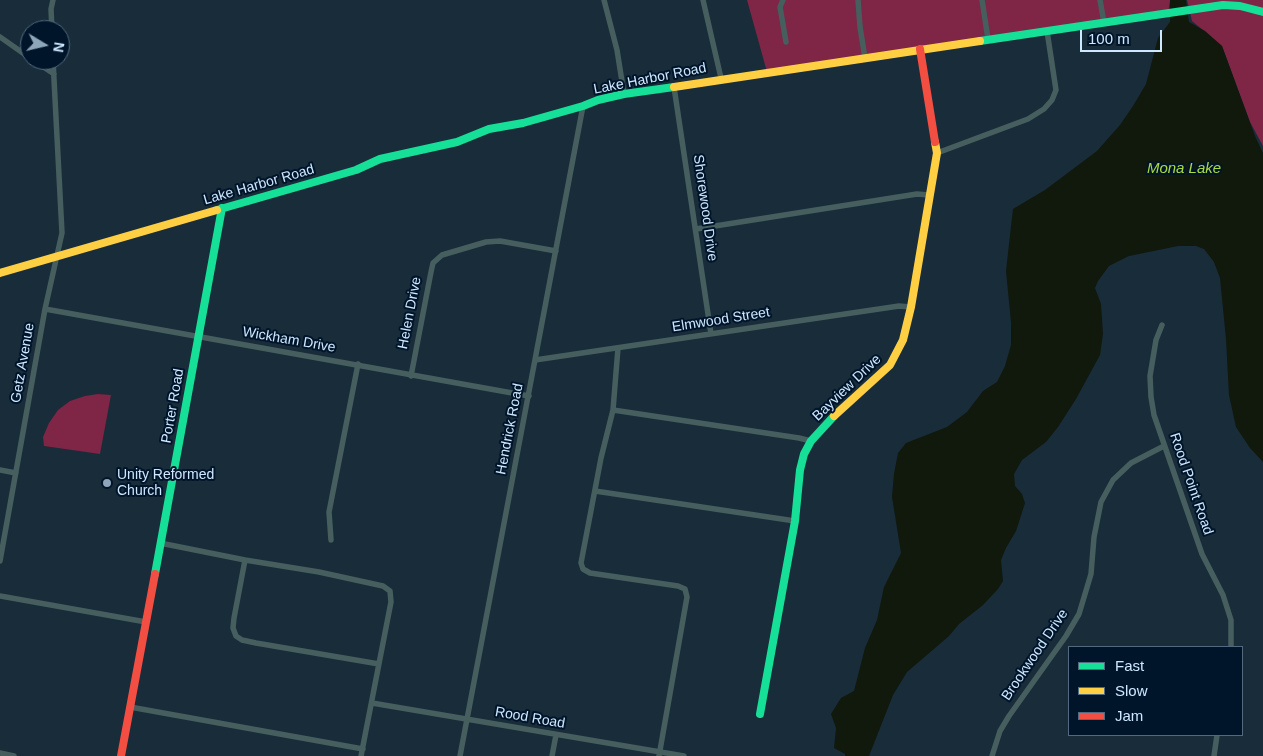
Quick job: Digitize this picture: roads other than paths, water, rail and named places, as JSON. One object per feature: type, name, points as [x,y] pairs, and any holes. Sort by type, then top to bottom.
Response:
[{"type":"street","points":[[52,20],[53,0]]},
{"type":"street","points":[[604,0],[617,50],[624,94]]},
{"type":"street","points":[[703,0],[721,78]]},
{"type":"street","points":[[783,0],[780,7],[786,42]]},
{"type":"street","points":[[858,0],[865,58]]},
{"type":"street","points":[[982,0],[988,39]]},
{"type":"street","points":[[1100,0],[1104,23]]},
{"type":"street","name":"Lake Harbor Road","points":[[0,273],[356,170],[386,158],[457,142],[490,129],[523,123],[624,94],[721,78],[1223,5],[1240,6],[1263,12]]},
{"type":"street","points":[[937,153],[1028,119],[1044,109],[1052,100],[1056,90],[1047,31]]},
{"type":"street","points":[[0,37],[20,51]]},
{"type":"street","name":"Bayview Drive","points":[[760,714],[795,521],[800,470],[804,454],[811,441],[840,409],[890,365],[903,340],[911,307],[937,153],[920,49]]},
{"type":"street","points":[[48,70],[54,74]]},
{"type":"street","name":"Getz Avenue","points":[[0,561],[45,309],[62,233],[54,70]]},
{"type":"street","name":"Shorewood Drive","points":[[674,87],[711,334]]},
{"type":"street","name":"Hendrick Road","points":[[460,756],[583,106]]},
{"type":"street","points":[[696,229],[917,194],[929,194]]},
{"type":"street","name":"Porter Road","points":[[121,756],[222,208]]},
{"type":"street","name":"Helen Drive","points":[[411,376],[430,272],[434,263],[442,255],[486,242],[500,241],[556,251]]},
{"type":"street","name":"Elmwood Street","points":[[535,360],[899,306],[911,307]]},
{"type":"street","name":"Wickham Drive","points":[[45,309],[528,396]]},
{"type":"street","name":"Rood Point Road","points":[[1162,325],[1156,340],[1150,376],[1150,397],[1164,446],[1202,554],[1223,595],[1231,620],[1231,646]]},
{"type":"street","points":[[618,348],[613,410],[581,563],[583,569],[590,573],[678,586],[685,589],[687,597],[659,754]]},
{"type":"street","points":[[331,540],[329,512],[358,364]]},
{"type":"street","points":[[613,410],[811,441]]},
{"type":"street","name":"Brookwood Drive","points":[[992,756],[1000,731],[1009,716],[1066,636],[1079,614],[1091,574],[1101,502],[1109,487],[1113,480],[1131,463],[1164,446]]},
{"type":"street","points":[[0,470],[16,472]]},
{"type":"street","points":[[595,491],[795,521]]},
{"type":"street","points":[[160,543],[319,572],[383,586],[390,591],[391,602],[361,756]]},
{"type":"street","points":[[245,560],[234,618],[233,628],[236,636],[242,640],[256,643],[379,664]]},
{"type":"street","points":[[0,596],[146,622]]},
{"type":"street","name":"Rood Road","points":[[372,703],[659,754],[684,756]]},
{"type":"street","points":[[130,707],[363,749]]},
{"type":"street","points":[[552,756],[556,735]]},
{"type":"street","points":[[1214,756],[1217,736]]},
{"type":"street","points":[[0,754],[14,756]]},
{"type":"water","name":"Mona Lake","points":[[1170,0],[1186,0],[1189,22],[1205,31],[1222,46],[1263,153],[1263,462],[1250,448],[1236,427],[1229,395],[1220,278],[1214,262],[1204,249],[1196,246],[1178,246],[1129,256],[1109,266],[1095,288],[1101,304],[1103,334],[1100,355],[1058,427],[1046,442],[1022,460],[1014,474],[1015,486],[1022,494],[1025,503],[1016,531],[1001,560],[1003,581],[983,605],[959,624],[949,636],[907,672],[893,695],[869,756],[845,756],[845,754],[834,748],[836,728],[831,714],[841,698],[854,691],[865,648],[877,620],[884,587],[901,553],[892,497],[898,453],[906,443],[947,427],[967,412],[983,391],[997,382],[1005,366],[1011,345],[1011,322],[1006,271],[1013,209],[1045,190],[1097,151],[1120,125],[1146,84],[1158,38],[1170,22]]},
{"type":"place","name":"Unity Reformed Church","points":[[107,483]]}]
